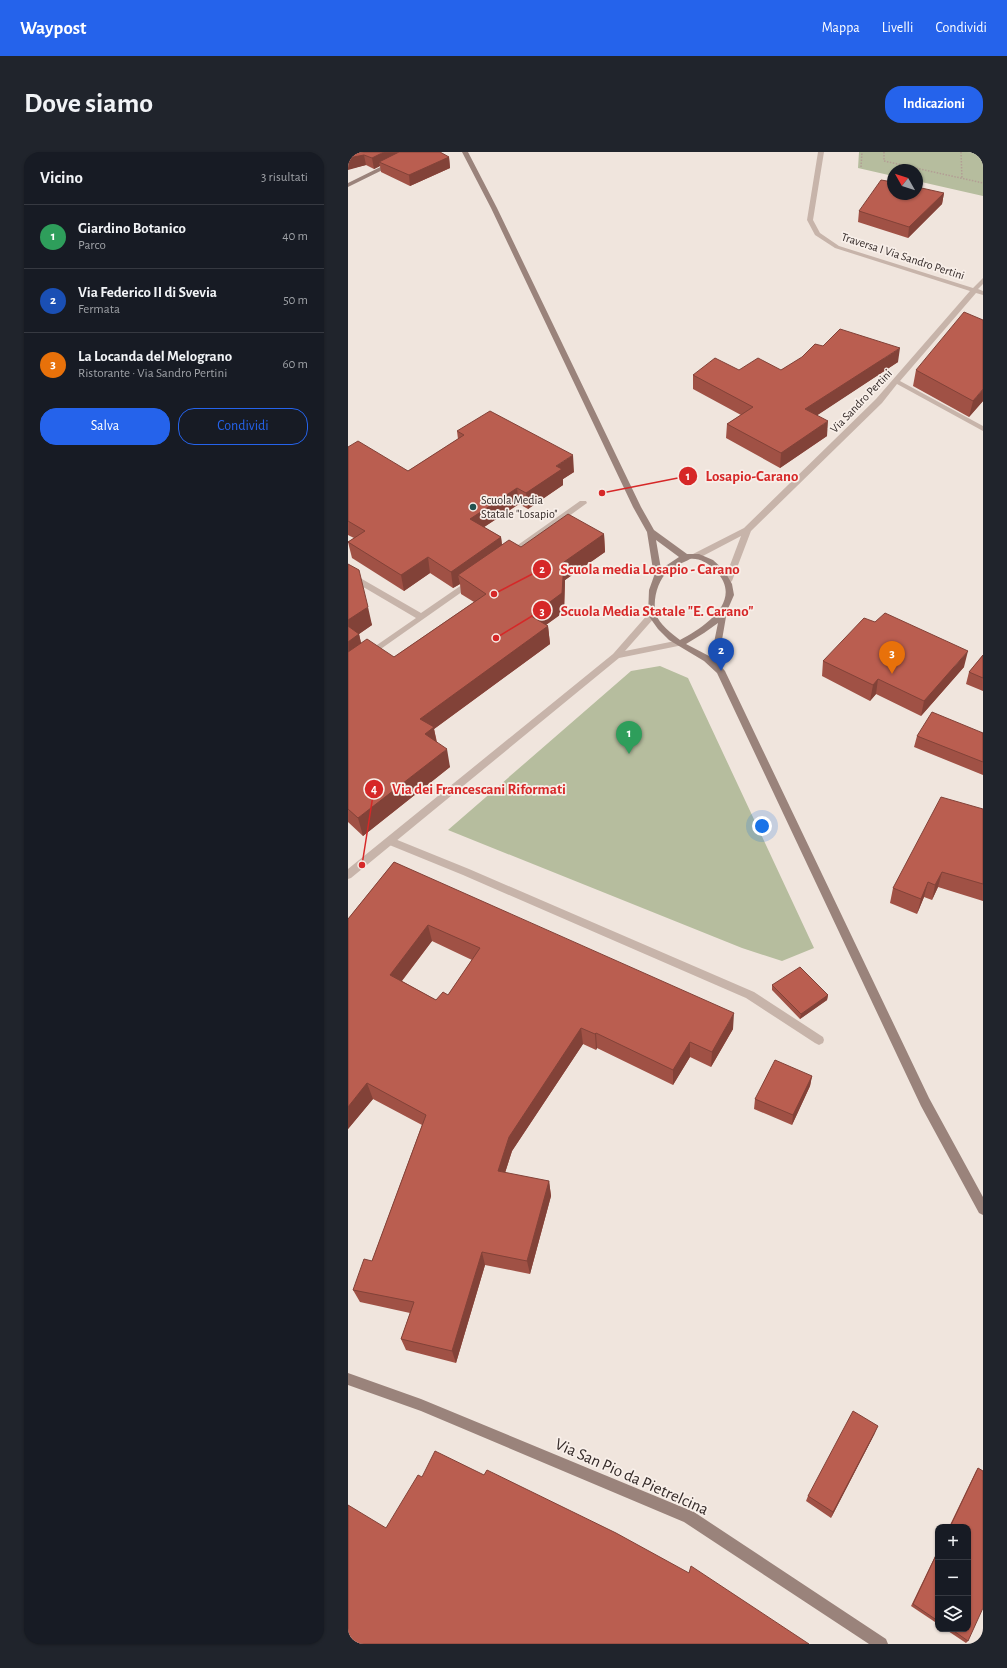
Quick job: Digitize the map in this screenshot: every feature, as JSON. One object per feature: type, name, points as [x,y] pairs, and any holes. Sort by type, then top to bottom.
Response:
[{"type":"main road","points":[[348,185],[416,152]]},
{"type":"main road","points":[[465,152],[494,208],[637,508],[651,532],[658,576]]},
{"type":"main road","points":[[651,532],[686,558]]},
{"type":"main road","points":[[714,662],[724,612],[730,594],[728,581],[715,565],[696,556],[686,558],[670,565],[658,576],[654,584],[652,615],[663,631],[680,643],[714,662],[721,671],[925,1102],[983,1209]]},
{"type":"main road","points":[[680,643],[700,633],[724,612]]},
{"type":"main road","name":"Via San Pio da Pietrelcina","points":[[348,1379],[428,1408],[689,1517],[881,1644]]},
{"type":"street","name":"Traversa I Via Sandro Pertini","points":[[821,152],[810,220],[817,234],[837,248],[983,293]]},
{"type":"street","name":"Via Sandro Pertini","points":[[747,530],[879,401],[983,280]]},
{"type":"street","points":[[896,381],[983,429]]},
{"type":"street","points":[[505,558],[582,503]]},
{"type":"street","points":[[696,556],[747,530]]},
{"type":"street","points":[[728,581],[747,530]]},
{"type":"street","points":[[348,574],[421,618]]},
{"type":"street","points":[[348,669],[479,576]]},
{"type":"street","points":[[348,875],[616,656],[652,615]]},
{"type":"street","points":[[616,656],[680,643]]},
{"type":"street","points":[[390,841],[466,872],[750,995],[819,1040]]},
{"type":"path","points":[[861,167],[862,152]]},
{"type":"path","points":[[884,152],[884,161],[983,184]]},
{"type":"path","points":[[961,152],[962,179]]},
{"type":"green space","points":[[859,152],[983,152],[983,196],[923,182],[923,164],[887,164],[887,175],[858,168]]},
{"type":"green space","points":[[660,666],[688,678],[814,948],[782,961],[742,948],[448,830],[631,671]]},
{"type":"building","points":[[348,152],[384,152],[372,158],[364,155],[348,158]]},
{"type":"building","points":[[399,152],[440,152],[449,157],[409,175],[379,162]]},
{"type":"building","points":[[881,180],[887,181],[887,200],[923,200],[923,188],[944,193],[909,227],[859,211]]},
{"type":"building","points":[[964,312],[983,320],[983,389],[973,401],[916,370]]},
{"type":"building","points":[[840,329],[900,348],[805,409],[828,421],[781,453],[727,424],[753,407],[693,375],[715,358],[739,370],[758,358],[781,370],[802,357],[815,344],[823,346]]},
{"type":"building","points":[[490,411],[573,455],[556,466],[562,469],[526,493],[517,488],[470,519],[501,537],[451,572],[428,557],[401,575],[348,542],[365,531],[348,521],[348,447],[358,441],[408,471],[464,435],[457,431]]},
{"type":"building","points":[[568,514],[604,534],[564,562],[562,593],[531,616],[548,626],[420,719],[434,727],[425,734],[447,749],[358,818],[348,809],[348,652],[367,639],[394,657],[486,594],[458,575],[509,540],[521,547]]},
{"type":"building","points":[[348,564],[359,570],[368,607],[348,620]]},
{"type":"building","points":[[885,613],[968,651],[924,701],[878,679],[873,685],[823,661],[864,618],[875,622]]},
{"type":"building","points":[[348,626],[359,634],[348,642]]},
{"type":"building","points":[[983,655],[983,678],[969,672]]},
{"type":"building","points":[[932,712],[983,733],[983,762],[917,736]]},
{"type":"building","points":[[941,797],[983,809],[983,884],[942,872],[935,885],[928,882],[921,899],[893,888]]},
{"type":"building","points":[[394,862],[734,1013],[712,1052],[690,1042],[673,1070],[596,1033],[595,1034],[581,1028],[509,1137],[498,1171],[549,1181],[527,1261],[482,1252],[452,1351],[401,1339],[414,1302],[353,1290],[364,1259],[372,1261],[426,1115],[367,1083],[348,1107],[348,919]],"holes":[[[428,925],[480,948],[448,995],[443,992],[436,1000],[390,975]]]},
{"type":"building","points":[[800,967],[828,995],[801,1014],[772,985]]},
{"type":"building","points":[[775,1060],[812,1076],[793,1115],[755,1099]]},
{"type":"building","points":[[853,1411],[878,1426],[833,1512],[808,1496]]},
{"type":"building","points":[[435,1451],[484,1475],[487,1470],[616,1533],[689,1573],[691,1566],[809,1644],[348,1644],[348,1505],[386,1528],[418,1475],[422,1477]]},
{"type":"building","points":[[978,1468],[983,1471],[983,1608],[968,1641],[955,1632],[971,1632],[971,1524],[951,1524]]},
{"type":"building","points":[[935,1557],[935,1619],[913,1604]]},
{"type":"place","name":"Losapio-Carano","points":[[602,493]]},
{"type":"place","name":"Scuola Media Statale \"Losapio\"","points":[[473,507]]},
{"type":"place","name":"Scuola media Losapio - Carano","points":[[494,594]]},
{"type":"place","name":"Scuola Media Statale \"E. Carano\"","points":[[496,638]]},
{"type":"place","name":"Via Federico II di Svevia","points":[[721,671]]},
{"type":"place","name":"La Locanda del Melograno","points":[[892,674]]},
{"type":"place","name":"Giardino Botanico","points":[[629,754]]},
{"type":"place","name":"Via dei Francescani Riformati","points":[[362,865]]}]
